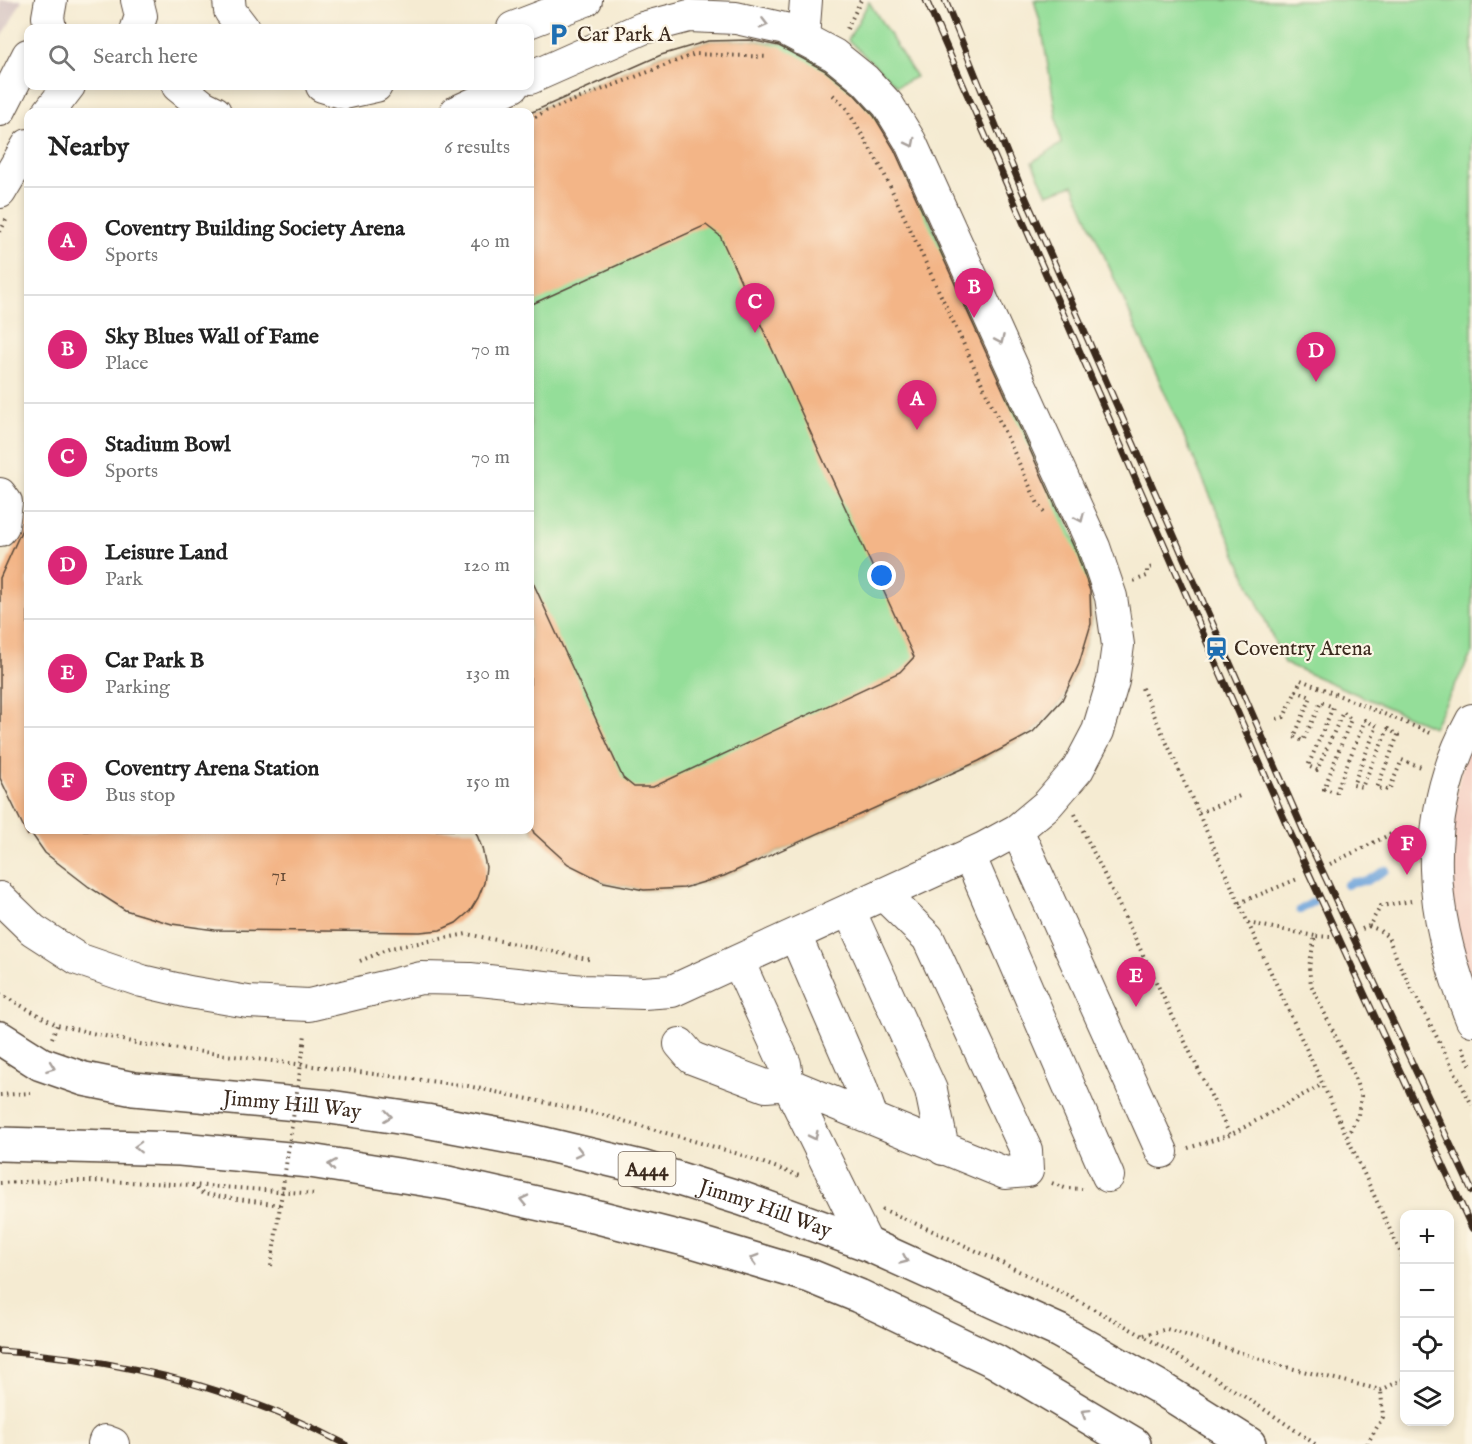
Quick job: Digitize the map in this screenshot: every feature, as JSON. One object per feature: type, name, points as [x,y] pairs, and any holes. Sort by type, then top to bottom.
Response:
[{"type":"highway","name":"Jimmy Hill Way","points":[[0,1038],[41,1064],[84,1079],[134,1089],[330,1107],[426,1121],[543,1143],[641,1167],[743,1200],[867,1244],[1059,1331],[1157,1386],[1249,1444]]},
{"type":"highway","points":[[0,1144],[180,1149],[310,1161],[448,1183],[696,1242],[810,1276],[859,1296],[995,1360],[1134,1444]]},
{"type":"street","points":[[229,0],[230,10],[240,24]]},
{"type":"street","points":[[523,24],[585,0]]},
{"type":"street","points":[[803,39],[806,0]]},
{"type":"street","points":[[0,898],[33,930],[78,959],[151,983],[248,1002],[309,1005],[421,978],[470,979],[531,987],[643,993],[672,991],[969,855],[1017,830],[1048,804],[1078,769],[1098,731],[1113,681],[1118,645],[1111,597],[1094,547],[910,141],[888,105],[865,80],[834,55],[785,29],[681,9],[534,76]]},
{"type":"street","points":[[0,110],[24,63]]},
{"type":"street","points":[[52,108],[66,90]]},
{"type":"street","points":[[182,90],[207,108]]},
{"type":"street","points":[[212,90],[216,93],[221,108]]},
{"type":"street","points":[[335,90],[345,93],[358,90]]},
{"type":"street","points":[[465,108],[504,90]]},
{"type":"street","points":[[0,192],[24,152]]},
{"type":"street","points":[[0,494],[6,502],[3,526],[0,530]]},
{"type":"street","points":[[1472,720],[1462,738],[1448,775],[1436,843],[1436,886],[1442,929],[1451,965],[1472,1020]]},
{"type":"street","points":[[1017,830],[1162,1152]]},
{"type":"street","points":[[969,855],[1108,1176]]},
{"type":"street","points":[[680,1044],[692,1058],[766,1086],[788,1084],[1005,1173],[1027,1171],[1026,1150],[928,938],[883,894]]},
{"type":"street","points":[[849,910],[931,1090],[943,1149]]},
{"type":"street","points":[[795,935],[861,1087],[872,1118]]},
{"type":"street","points":[[738,961],[785,1064],[788,1084],[867,1244]]},
{"type":"street","points":[[104,1444],[105,1441],[113,1444]]},
{"type":"path","points":[[534,118],[546,111],[695,54],[770,57]]},
{"type":"path","points":[[831,92],[845,106],[882,169],[1039,506],[1052,523]]},
{"type":"path","points":[[1128,583],[1147,576],[1147,569],[1155,566]]},
{"type":"path","points":[[1277,719],[1284,717],[1301,680],[1437,736]]},
{"type":"path","points":[[1296,691],[1311,697],[1294,737],[1303,741],[1321,702],[1333,707],[1308,766],[1317,770],[1343,712],[1351,719],[1324,789],[1336,792],[1365,720],[1377,726],[1353,785],[1362,787],[1388,729],[1398,735],[1377,788],[1389,790],[1402,760],[1427,769]]},
{"type":"path","points":[[1062,787],[1230,1135]]},
{"type":"path","points":[[1242,795],[1199,813],[1400,1251]]},
{"type":"path","points":[[1330,864],[1397,831]]},
{"type":"path","points":[[1239,903],[1300,878]]},
{"type":"path","points":[[1362,929],[1369,926],[1381,906],[1414,900]]},
{"type":"path","points":[[1248,923],[1330,937]]},
{"type":"path","points":[[1369,926],[1388,937],[1399,964],[1472,1105]]},
{"type":"path","points":[[358,962],[391,948],[467,934],[596,961]]},
{"type":"path","points":[[1316,936],[1309,967],[1311,985],[1353,1073],[1361,1096],[1358,1115],[1347,1136]]},
{"type":"path","points":[[0,994],[57,1025]]},
{"type":"path","points":[[271,1266],[304,1044]]},
{"type":"path","points":[[0,1095],[31,1094]]},
{"type":"path","points":[[0,1183],[54,1180],[192,1185],[323,1195]]},
{"type":"path","points":[[192,1185],[203,1194],[280,1205]]},
{"type":"path","points":[[1143,1335],[1167,1329],[1281,1366],[1381,1390],[1400,1381]]},
{"type":"path","points":[[1367,1444],[1383,1417],[1381,1390]]},
{"type":"shaded area","points":[[0,0],[22,0],[0,41]]},
{"type":"shaded area","points":[[1472,720],[1472,1020],[1436,886]]},
{"type":"green space","points":[[1034,0],[1472,0],[1472,653],[1433,727],[1284,663],[1073,185],[1047,194],[1032,162],[1061,144],[1041,25]]},
{"type":"green space","points":[[869,2],[916,77],[897,86],[848,40]]},
{"type":"green space","points":[[750,40],[790,44],[848,72],[886,124],[1076,541],[1090,581],[1091,624],[1079,664],[1062,700],[1033,732],[979,761],[724,876],[684,888],[644,890],[604,882],[534,833],[534,111],[661,55],[708,41]]},
{"type":"building","points":[[750,40],[779,46],[824,70],[853,93],[874,116],[894,149],[1077,554],[1090,591],[1091,624],[1079,664],[1062,700],[1033,732],[979,761],[724,876],[684,888],[644,890],[604,882],[568,864],[534,833],[534,585],[623,778],[634,787],[653,787],[900,672],[914,657],[720,236],[706,225],[534,303],[534,111],[661,55],[708,41]]},
{"type":"building","points":[[24,525],[24,828],[0,778],[0,578]]},
{"type":"building","points":[[32,834],[477,834],[486,867],[484,883],[470,911],[456,923],[440,930],[420,932],[215,930],[172,924],[125,910],[89,887],[45,853]]},
{"type":"waterway","points":[[1347,885],[1352,882],[1367,881],[1386,870]]},
{"type":"waterway","points":[[1300,910],[1313,902]]},
{"type":"railway","points":[[926,0],[1289,830],[1472,1228]]},
{"type":"railway","points":[[945,0],[1020,185],[1305,834],[1472,1191]]},
{"type":"railway","points":[[0,1351],[89,1361],[177,1380],[263,1407],[345,1444]]},
{"type":"place","name":"Car Park A","points":[[559,34]]},
{"type":"place","name":"Sky Blues Wall of Fame","points":[[974,318]]},
{"type":"place","name":"Stadium Bowl","points":[[755,333]]},
{"type":"place","name":"Leisure Land","points":[[1316,382]]},
{"type":"place","name":"Coventry Building Society Arena","points":[[917,430]]},
{"type":"place","name":"Coventry Arena","points":[[1216,648]]},
{"type":"place","name":"Coventry Arena Station","points":[[1407,875]]},
{"type":"place","name":"Car Park B","points":[[1136,1007]]}]
